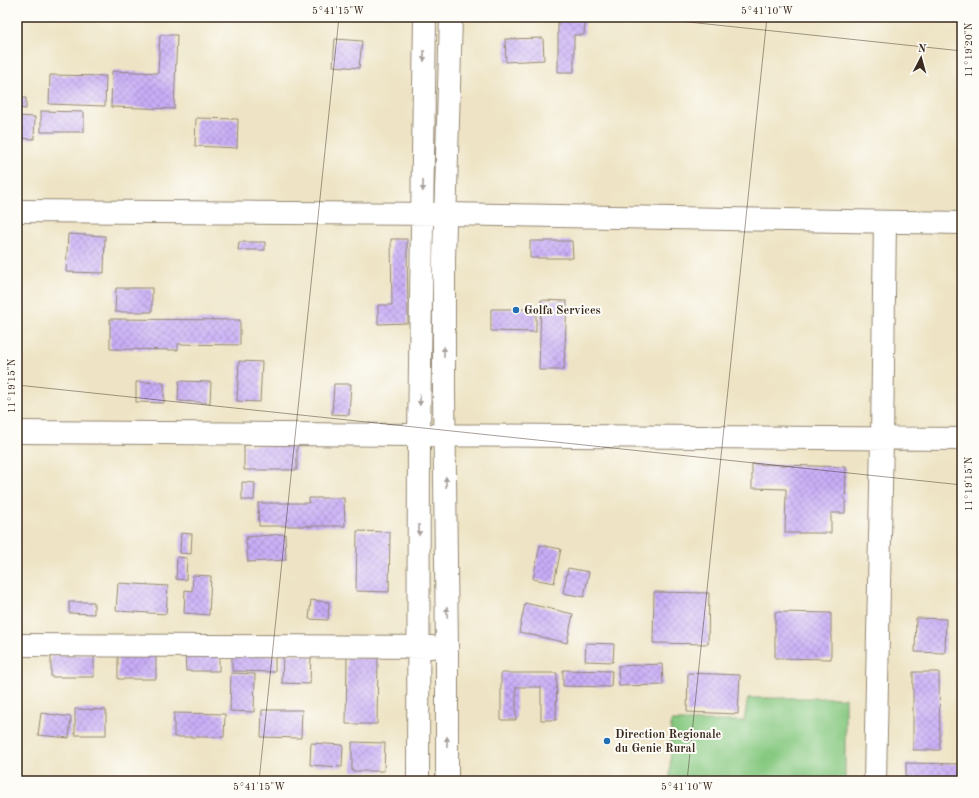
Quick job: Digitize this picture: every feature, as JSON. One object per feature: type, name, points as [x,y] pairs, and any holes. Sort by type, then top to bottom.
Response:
[{"type":"street","points":[[418,781],[419,435],[425,17]]},
{"type":"street","points":[[446,781],[447,647],[444,259],[451,17]]},
{"type":"street","points":[[17,211],[422,213],[962,223]]},
{"type":"street","points":[[875,781],[885,222]]},
{"type":"street","points":[[17,432],[962,439]]},
{"type":"street","points":[[17,645],[447,647]]},
{"type":"green space","points":[[748,698],[845,698],[845,781],[670,781],[671,721],[744,721]]},
{"type":"building","points":[[558,20],[585,21],[584,35],[574,35],[574,72],[558,72]]},
{"type":"building","points":[[160,35],[177,35],[174,109],[111,107],[112,71],[158,73]]},
{"type":"building","points":[[543,38],[544,60],[506,62],[505,39]]},
{"type":"building","points":[[335,39],[362,41],[359,68],[333,66]]},
{"type":"building","points":[[50,75],[106,76],[105,106],[49,104]]},
{"type":"building","points":[[17,98],[26,98],[26,109],[17,108]]},
{"type":"building","points":[[41,111],[84,112],[84,132],[41,132]]},
{"type":"building","points":[[17,116],[35,117],[34,139],[17,138]]},
{"type":"building","points":[[196,118],[238,119],[237,148],[195,146]]},
{"type":"building","points":[[68,234],[105,236],[104,273],[66,272]]},
{"type":"building","points":[[391,239],[407,239],[408,323],[378,324],[378,305],[392,305]]},
{"type":"building","points":[[530,241],[572,241],[573,258],[530,258]]},
{"type":"building","points":[[239,242],[265,242],[265,250],[238,250]]},
{"type":"building","points":[[116,288],[152,288],[152,312],[115,312]]},
{"type":"building","points":[[541,300],[567,301],[564,370],[539,370]]},
{"type":"building","points":[[491,309],[536,309],[536,332],[491,331]]},
{"type":"building","points":[[110,319],[240,320],[240,345],[178,344],[178,350],[110,349]]},
{"type":"building","points":[[239,361],[262,362],[260,402],[237,401]]},
{"type":"building","points":[[179,381],[211,382],[210,403],[178,401]]},
{"type":"building","points":[[136,382],[164,383],[164,403],[136,402]]},
{"type":"building","points":[[334,384],[351,384],[349,415],[332,414]]},
{"type":"building","points":[[244,445],[297,445],[297,470],[244,470]]},
{"type":"building","points":[[752,464],[846,467],[845,513],[831,513],[831,533],[785,533],[786,489],[752,488]]},
{"type":"building","points":[[242,482],[255,483],[254,500],[242,500]]},
{"type":"building","points":[[309,498],[344,498],[345,526],[259,526],[258,503],[309,503]]},
{"type":"building","points":[[357,531],[390,532],[389,592],[356,591]]},
{"type":"building","points":[[181,533],[192,534],[191,554],[180,553]]},
{"type":"building","points":[[285,534],[286,560],[248,562],[246,537]]},
{"type":"building","points":[[540,545],[561,549],[554,583],[533,579]]},
{"type":"building","points":[[177,557],[187,558],[186,580],[176,579]]},
{"type":"building","points":[[568,568],[589,572],[584,597],[563,593]]},
{"type":"building","points":[[193,575],[211,576],[209,615],[184,613],[185,590],[192,591]]},
{"type":"building","points":[[118,583],[168,586],[166,614],[116,611]]},
{"type":"building","points":[[654,592],[709,593],[708,644],[653,643]]},
{"type":"building","points":[[311,600],[329,602],[328,620],[309,619]]},
{"type":"building","points":[[69,602],[94,602],[94,614],[69,613]]},
{"type":"building","points":[[525,603],[573,614],[567,643],[519,632]]},
{"type":"building","points":[[775,612],[831,613],[831,659],[775,658]]},
{"type":"building","points":[[916,618],[946,619],[945,653],[915,652]]},
{"type":"building","points":[[586,643],[614,644],[613,662],[585,661]]},
{"type":"building","points":[[118,653],[156,654],[156,679],[118,679]]},
{"type":"building","points":[[185,654],[219,654],[219,671],[186,671]]},
{"type":"building","points":[[232,654],[275,656],[275,672],[232,671]]},
{"type":"building","points":[[283,654],[311,655],[310,684],[282,683]]},
{"type":"building","points":[[51,655],[94,655],[94,677],[51,677]]},
{"type":"building","points":[[347,657],[378,658],[377,724],[346,724]]},
{"type":"building","points":[[662,664],[663,685],[619,686],[618,666]]},
{"type":"building","points":[[563,670],[612,671],[611,687],[563,686]]},
{"type":"building","points":[[913,672],[939,672],[940,750],[913,750]]},
{"type":"building","points":[[231,673],[255,674],[254,712],[230,711]]},
{"type":"building","points":[[501,673],[557,673],[556,720],[541,720],[541,687],[516,687],[516,720],[501,720]]},
{"type":"building","points":[[688,673],[740,675],[738,714],[687,712]]},
{"type":"building","points":[[75,709],[106,710],[106,735],[75,735]]},
{"type":"building","points":[[262,710],[302,710],[301,738],[261,737]]},
{"type":"building","points":[[41,713],[71,717],[69,738],[38,735]]},
{"type":"building","points":[[174,713],[225,714],[224,737],[174,737]]},
{"type":"building","points":[[352,742],[385,743],[384,771],[352,771]]},
{"type":"building","points":[[311,743],[343,745],[342,767],[310,765]]},
{"type":"building","points":[[906,763],[962,764],[962,781],[906,781]]},
{"type":"place","name":"Golfa Services","points":[[516,310]]},
{"type":"place","name":"Direction Regionale du Genie Rural","points":[[607,741]]}]
